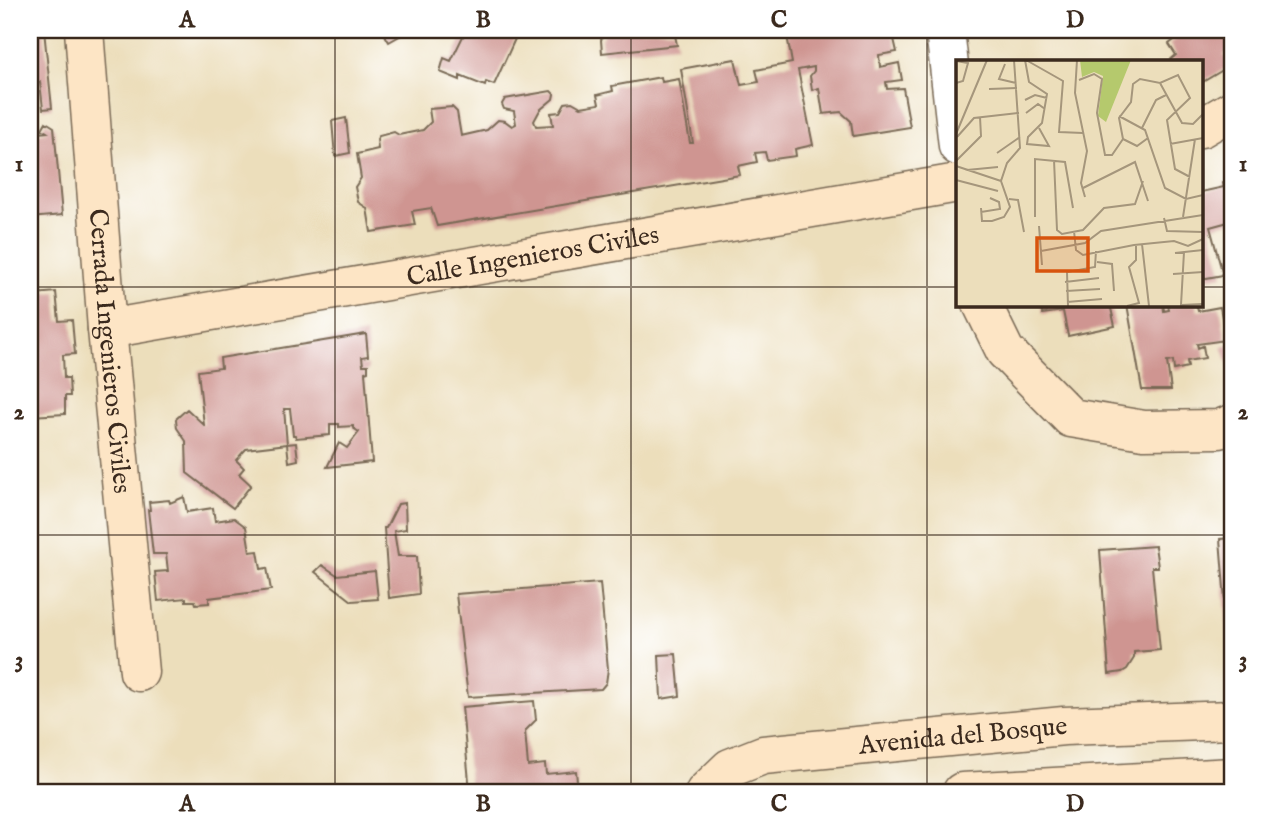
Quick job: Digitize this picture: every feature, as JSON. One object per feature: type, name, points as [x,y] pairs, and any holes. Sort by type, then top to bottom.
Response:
[{"type":"street","name":"Cerrada Ingenieros Civiles","points":[[84,30],[107,329],[139,672]]},
{"type":"street","points":[[945,30],[956,136]]},
{"type":"street","points":[[1202,127],[1232,110]]},
{"type":"street","name":"Calle Ingenieros Civiles","points":[[107,329],[956,183]]},
{"type":"street","points":[[983,306],[1005,351],[1071,418],[1144,430],[1219,429],[1232,424]]},
{"type":"street","name":"Avenida del Bosque","points":[[707,792],[730,768],[763,755],[1064,726],[1232,720]]},
{"type":"street","points":[[961,792],[1232,777]]},
{"type":"building","points":[[30,30],[44,30],[52,108],[43,109],[40,82],[30,83]]},
{"type":"building","points":[[382,30],[410,30],[389,42]]},
{"type":"building","points":[[466,30],[519,30],[494,85],[486,82],[485,86],[460,76],[460,80],[440,72],[444,58],[451,61]]},
{"type":"building","points":[[606,30],[674,30],[677,45],[602,53],[601,40]]},
{"type":"building","points":[[786,30],[892,30],[897,52],[879,55],[880,67],[899,63],[902,80],[886,82],[887,89],[903,88],[910,127],[853,136],[851,121],[841,112],[823,114],[819,88],[812,90],[810,76],[814,67],[798,70],[813,145],[795,149],[796,156],[767,160],[765,152],[755,153],[757,162],[738,166],[740,175],[437,226],[431,208],[412,211],[415,225],[371,232],[367,208],[358,202],[355,187],[361,178],[357,154],[378,149],[379,136],[423,130],[431,122],[429,109],[452,107],[457,112],[461,136],[487,130],[498,120],[512,126],[516,124],[514,111],[504,109],[502,104],[505,99],[551,91],[554,94],[553,99],[540,110],[534,121],[536,126],[553,125],[551,113],[560,112],[565,103],[572,102],[581,107],[599,104],[597,95],[613,91],[612,86],[661,77],[662,82],[679,79],[690,143],[693,143],[681,69],[735,59],[741,85],[759,82],[756,70],[792,63]]},
{"type":"building","points":[[1187,30],[1205,30],[1207,33],[1211,30],[1232,30],[1232,48],[1224,55],[1231,65],[1202,82],[1202,60],[1170,60],[1176,55],[1169,44]]},
{"type":"building","points":[[346,118],[350,153],[335,156],[332,121]]},
{"type":"building","points":[[46,122],[54,127],[62,215],[30,218],[30,134],[47,132],[42,129]]},
{"type":"building","points":[[1232,181],[1232,221],[1210,227],[1223,275],[1202,279],[1202,192],[1224,187],[1223,183]]},
{"type":"building","points":[[56,292],[59,321],[72,320],[75,354],[63,355],[64,378],[69,378],[70,396],[65,396],[65,414],[30,416],[30,309],[34,324],[38,323],[35,294]]},
{"type":"building","points":[[1041,306],[1110,306],[1115,326],[1068,336],[1063,311],[1042,314]]},
{"type":"building","points":[[1127,306],[1163,306],[1164,311],[1169,310],[1168,306],[1197,306],[1198,311],[1220,307],[1226,340],[1197,344],[1198,348],[1203,346],[1205,358],[1187,361],[1188,367],[1174,370],[1173,361],[1167,362],[1171,390],[1142,390]]},
{"type":"building","points":[[366,334],[368,356],[362,357],[363,365],[368,365],[368,371],[365,372],[372,462],[327,467],[339,443],[347,448],[359,432],[353,426],[339,427],[339,424],[330,424],[330,435],[296,438],[293,435],[290,409],[284,409],[287,444],[246,449],[236,460],[244,468],[239,474],[251,485],[233,508],[187,473],[186,441],[177,428],[176,419],[187,409],[204,425],[198,371],[221,368],[220,358]]},
{"type":"building","points":[[1232,344],[1232,376],[1222,346]]},
{"type":"building","points":[[296,443],[298,460],[289,462],[287,444]]},
{"type":"building","points":[[184,497],[187,512],[213,508],[215,521],[234,518],[246,527],[250,552],[258,551],[261,569],[267,568],[271,590],[209,598],[209,603],[196,604],[195,601],[186,601],[186,598],[158,601],[155,572],[168,571],[166,554],[153,554],[149,502],[169,500],[170,503]]},
{"type":"building","points":[[405,503],[406,529],[394,531],[398,556],[417,556],[419,594],[389,598],[384,528],[398,504]]},
{"type":"building","points":[[1232,538],[1232,664],[1230,664],[1220,539]]},
{"type":"building","points":[[1155,546],[1158,567],[1152,567],[1160,650],[1134,652],[1134,658],[1127,669],[1109,674],[1100,550]]},
{"type":"building","points":[[322,565],[337,575],[375,571],[378,599],[352,601],[315,572]]},
{"type":"building","points":[[600,583],[608,669],[606,683],[601,689],[468,697],[456,594]]},
{"type":"building","points":[[676,654],[680,696],[661,699],[659,655]]},
{"type":"building","points":[[534,701],[536,720],[525,731],[528,766],[545,764],[546,774],[576,771],[578,792],[470,792],[462,707]]}]
